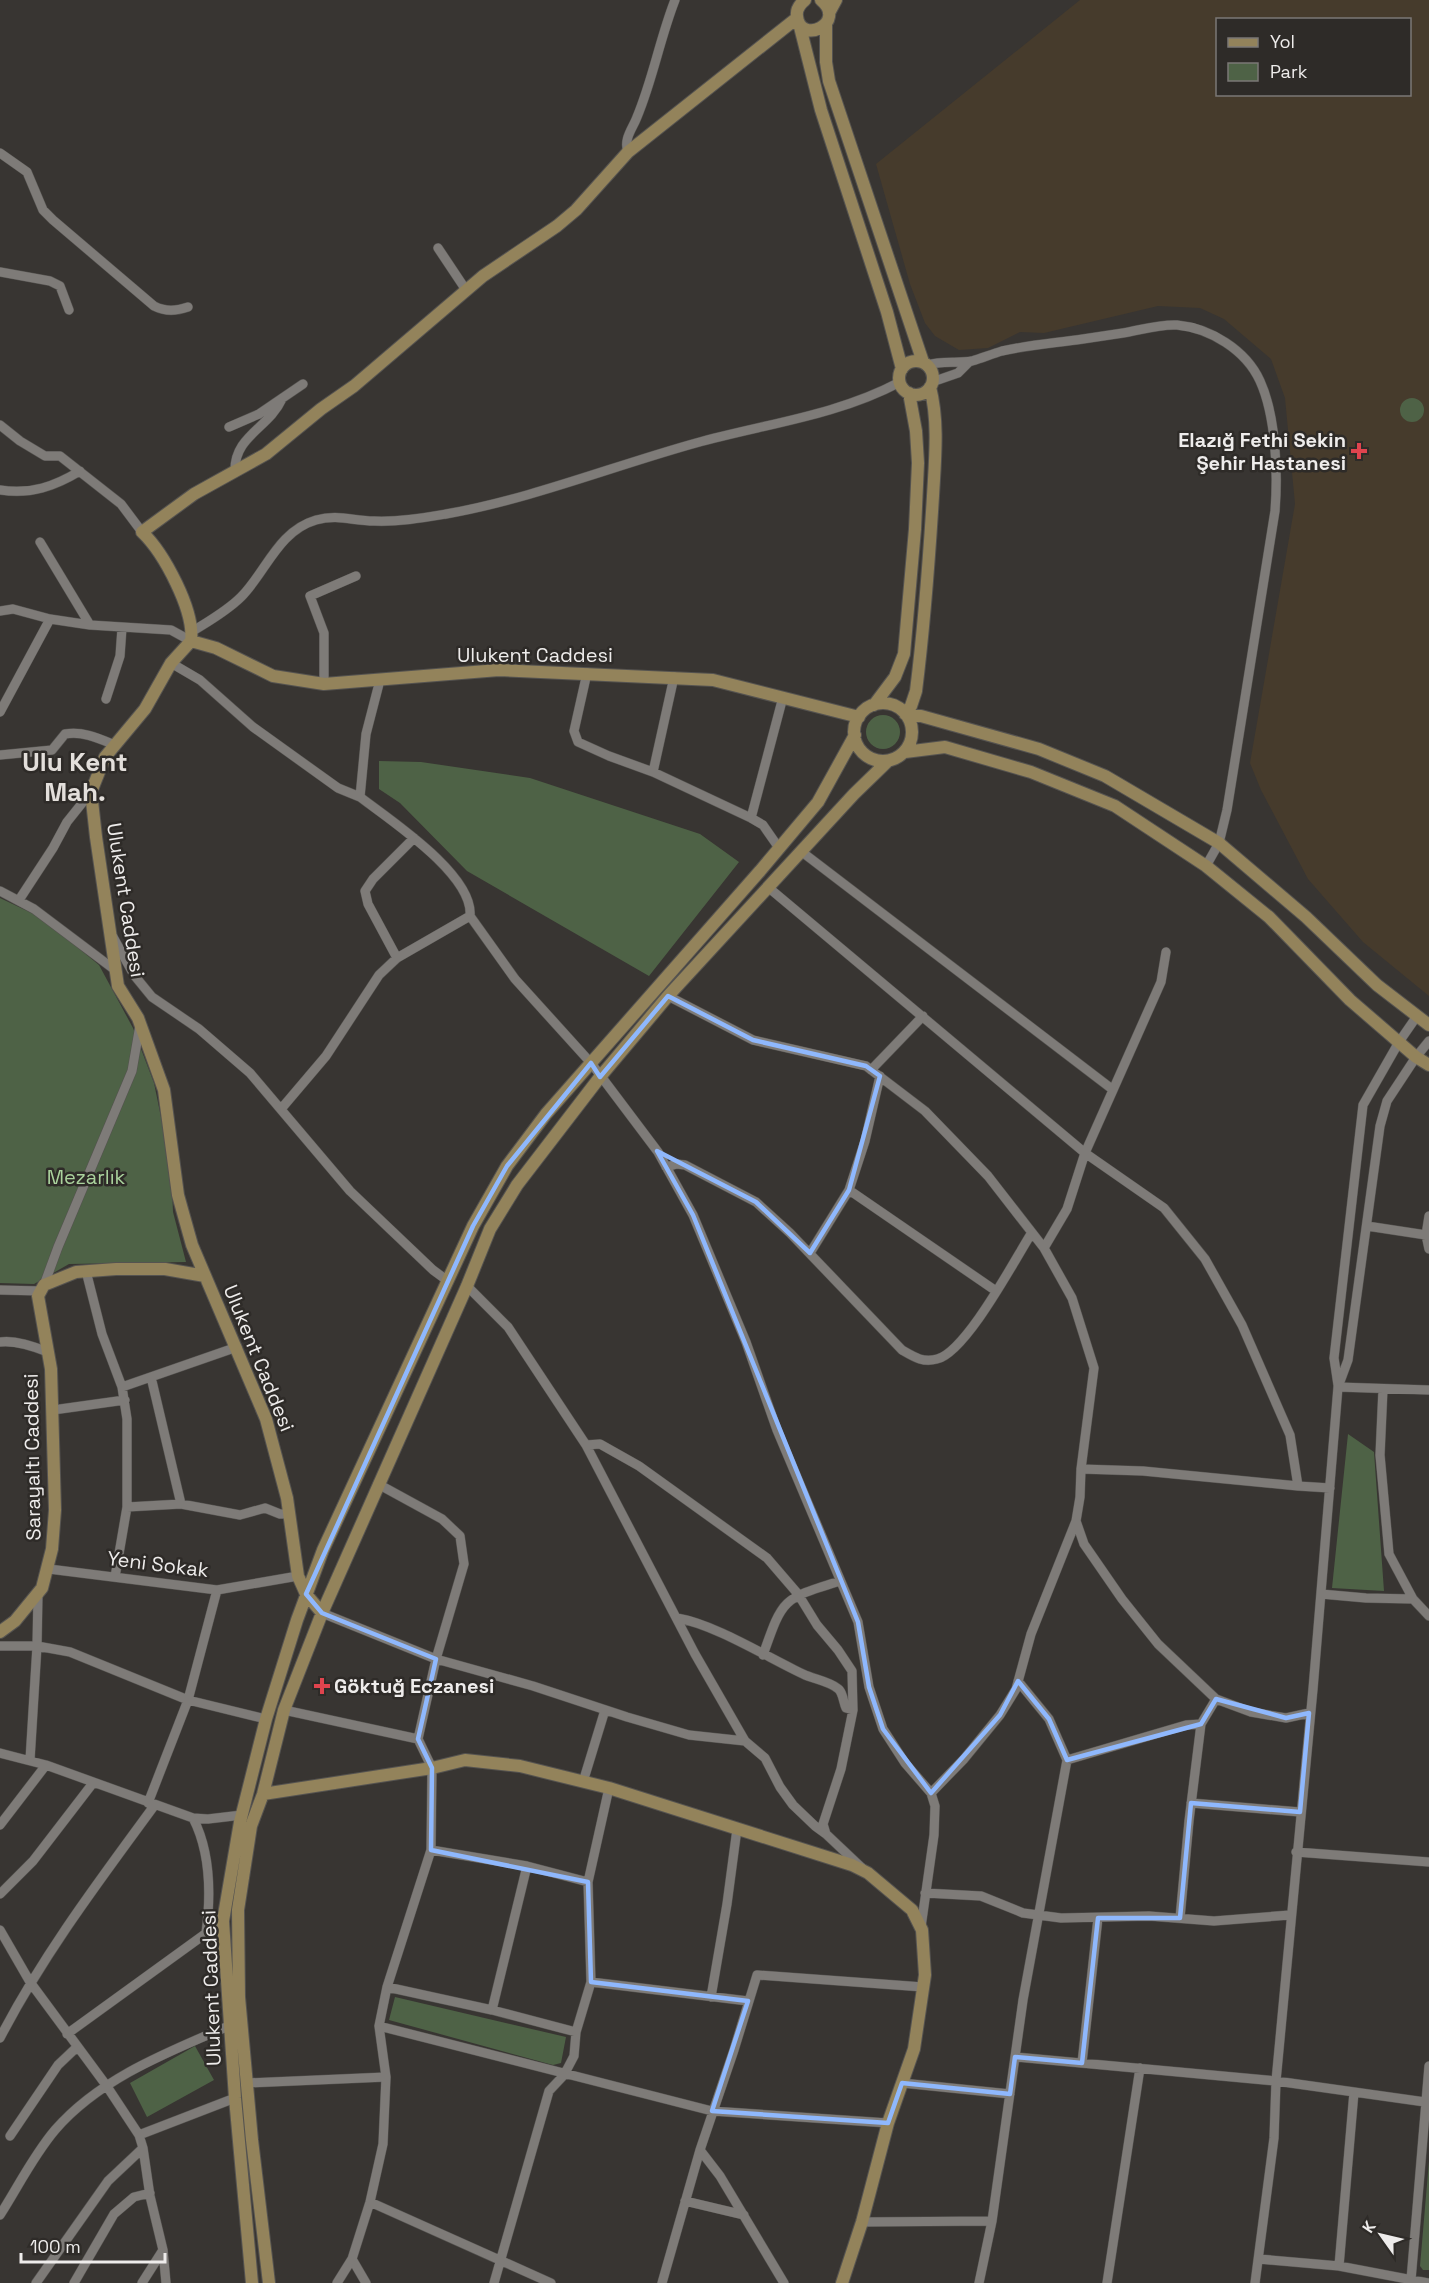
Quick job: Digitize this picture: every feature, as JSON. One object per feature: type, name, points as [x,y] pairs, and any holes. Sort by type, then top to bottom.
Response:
[{"type":"street","points":[[628,152],[626,143],[638,116],[675,0]]},
{"type":"street","points":[[805,0],[798,7],[798,20],[821,110],[887,312],[902,369],[900,382],[909,393],[916,431],[918,463],[915,529],[904,654],[896,677],[874,705],[859,717],[855,726],[857,744],[870,758],[888,761]]},
{"type":"street","points":[[821,0],[828,8],[826,62],[829,81],[925,364],[932,373],[935,434],[931,527],[916,691],[907,715]]},
{"type":"street","points":[[798,20],[802,27],[813,31],[823,27],[836,0]]},
{"type":"street","points":[[142,532],[194,494],[266,454],[321,409],[354,386],[483,276],[557,226],[576,210],[628,152],[798,20]]},
{"type":"street","points":[[0,153],[27,172],[43,210],[53,220],[154,306],[161,310],[176,311],[188,307]]},
{"type":"street","points":[[438,248],[466,290]]},
{"type":"street","points":[[0,272],[50,281],[60,286],[69,310]]},
{"type":"street","points":[[902,369],[909,362],[925,364],[969,362],[1019,348],[1161,325],[1176,325],[1211,334],[1229,345],[1254,370],[1261,382],[1272,427],[1276,505],[1227,810],[1219,843],[1206,866]]},
{"type":"street","points":[[909,393],[923,393],[931,384],[958,374],[969,362]]},
{"type":"street","points":[[192,636],[242,596],[289,535],[314,520],[341,516],[370,521],[399,521],[450,513],[518,497],[697,443],[816,415],[876,395],[900,382]]},
{"type":"street","points":[[229,427],[259,414],[303,384]]},
{"type":"street","points":[[236,471],[237,453],[243,443],[273,416],[282,399]]},
{"type":"street","points":[[0,425],[20,441],[45,456],[60,456],[99,489],[121,504],[173,578],[188,608],[192,636]]},
{"type":"street","points":[[1,491],[38,489],[57,485],[80,471]]},
{"type":"street","points":[[40,542],[90,625]]},
{"type":"street","points":[[324,684],[324,633],[310,596],[356,576]]},
{"type":"street","points":[[0,611],[13,609],[50,619],[122,628],[171,630],[192,636]]},
{"type":"street","points":[[0,711],[50,619]]},
{"type":"street","points":[[106,699],[120,656],[122,628]]},
{"type":"street","name":"Ulukent Caddesi","points":[[322,1613],[306,1594],[298,1576],[289,1514],[266,1419],[192,1245],[178,1195],[164,1090],[140,1025],[118,986],[91,792],[105,756],[145,709],[171,663],[192,636],[273,676],[324,684],[499,670],[674,677],[713,680],[859,717]]},
{"type":"street","points":[[171,663],[200,680],[253,727],[338,788],[360,797],[414,838],[429,850],[458,882],[471,905],[470,916],[514,979],[591,1063],[658,1152],[693,1215],[746,1342],[777,1430],[858,1622],[868,1687],[883,1729],[905,1763],[931,1793],[935,1806],[934,1835],[921,1927],[925,1975],[914,2049],[888,2123],[862,2222],[842,2283]]},
{"type":"street","points":[[587,673],[574,731],[578,742],[653,772],[752,818],[763,825],[779,848]]},
{"type":"street","points":[[653,772],[674,677]]},
{"type":"street","points":[[360,797],[366,734],[380,680]]},
{"type":"street","points":[[752,818],[783,697]]},
{"type":"street","points":[[874,705],[892,705],[907,715],[921,716],[1039,749],[1105,776],[1219,843],[1306,917],[1377,985],[1429,1025]]},
{"type":"street","points":[[905,752],[912,734],[912,725],[907,715]]},
{"type":"street","points":[[0,755],[52,750],[64,734],[75,732],[115,745]]},
{"type":"street","points":[[306,1594],[323,1550],[473,1226],[507,1166],[546,1114],[818,802],[855,735]]},
{"type":"street","points":[[269,2283],[238,1997],[238,1910],[252,1826],[263,1794],[284,1710],[322,1613],[467,1286],[490,1228],[517,1185],[600,1077],[668,996],[854,794],[888,761],[905,752],[945,747],[1031,772],[1115,806],[1206,866],[1269,916],[1350,1000],[1416,1057],[1429,1065]]},
{"type":"street","points":[[19,900],[54,848],[67,822],[91,792]]},
{"type":"street","points":[[397,958],[368,904],[365,891],[373,879],[414,838]]},
{"type":"street","points":[[802,852],[1112,1089]]},
{"type":"street","points":[[769,888],[1085,1153],[1164,1208],[1205,1258],[1242,1325],[1290,1435],[1298,1486]]},
{"type":"street","points":[[0,891],[19,900],[115,970]]},
{"type":"street","points":[[281,1109],[326,1056],[379,975],[397,958],[470,916]]},
{"type":"street","points":[[109,928],[134,975],[152,997],[199,1029],[250,1073],[350,1191],[433,1270],[448,1281]]},
{"type":"street","points":[[1044,1248],[1067,1209],[1085,1153],[1161,982],[1166,952]]},
{"type":"street","points":[[668,996],[753,1040],[866,1066],[876,1073],[925,1111],[988,1176],[1044,1248],[1072,1298],[1094,1368],[1076,1521],[1031,1635],[1016,1689],[1000,1715],[964,1759],[931,1793]]},
{"type":"street","points":[[810,1253],[849,1190],[865,1141],[876,1073],[922,1016]]},
{"type":"street","points":[[1255,2283],[1274,2138],[1276,2081],[1290,1915],[1321,1594],[1338,1387],[1334,1358],[1363,1105],[1399,1042],[1417,1016]]},
{"type":"street","points":[[43,1288],[132,1071],[140,1025]]},
{"type":"street","points":[[1338,1387],[1348,1360],[1380,1126],[1387,1101],[1429,1041]]},
{"type":"street","points":[[666,1167],[677,1164],[685,1165],[756,1202],[810,1253],[902,1350],[925,1361],[939,1359],[955,1348],[996,1291],[1031,1234]]},
{"type":"street","points":[[849,1190],[996,1291]]},
{"type":"street","points":[[1429,1216],[1426,1235],[1429,1249]]},
{"type":"street","points":[[1367,1226],[1426,1235]]},
{"type":"street","points":[[0,1290],[43,1288],[76,1272],[86,1271],[165,1269],[205,1276]]},
{"type":"street","points":[[86,1271],[102,1334],[122,1387],[127,1419],[127,1507],[115,1577]]},
{"type":"street","points":[[467,1286],[508,1327],[586,1445],[676,1618],[745,1741],[765,1758],[780,1787],[802,1815],[912,1910],[921,1927]]},
{"type":"street","name":"Sarayaltı Caddesi","points":[[0,1632],[15,1621],[38,1594],[49,1569],[52,1549],[55,1510],[54,1410],[51,1369],[38,1296],[43,1288]]},
{"type":"street","points":[[0,1342],[30,1345],[48,1352]]},
{"type":"street","points":[[122,1387],[237,1347]]},
{"type":"street","points":[[151,1377],[181,1504]]},
{"type":"street","points":[[1338,1387],[1429,1390]]},
{"type":"street","points":[[1383,1389],[1380,1455],[1389,1554],[1413,1599],[1429,1616]]},
{"type":"street","points":[[54,1410],[125,1400]]},
{"type":"street","points":[[586,1445],[600,1444],[639,1466],[767,1558],[798,1594],[817,1625],[852,1671],[853,1710],[841,1769],[823,1824],[826,1834]]},
{"type":"street","points":[[1081,1468],[1330,1488]]},
{"type":"street","points":[[337,2283],[352,2259],[370,2202],[383,2144],[386,2077],[379,2026],[387,1987],[431,1850],[432,1768],[418,1739],[436,1659],[464,1564],[460,1536],[442,1519],[378,1484]]},
{"type":"street","points":[[127,1507],[181,1504],[240,1515],[265,1508],[280,1514],[289,1514]]},
{"type":"street","points":[[1076,1521],[1084,1544],[1122,1599],[1158,1644],[1216,1700],[1251,1712],[1286,1718],[1309,1713]]},
{"type":"street","name":"Yeni Sokak","points":[[49,1569],[217,1590],[298,1576]]},
{"type":"street","points":[[763,1655],[781,1610],[788,1601],[798,1594],[840,1581]]},
{"type":"street","points":[[0,2038],[30,1982],[151,1805],[188,1700],[217,1590]]},
{"type":"street","points":[[30,1760],[38,1594]]},
{"type":"street","name":"Ulukent Caddesi","points":[[252,2283],[235,2098],[223,1921],[242,1815],[266,1719],[306,1594]]},
{"type":"street","points":[[1321,1594],[1413,1599]]},
{"type":"street","points":[[322,1613],[436,1659],[533,1686],[689,1735],[745,1741]]},
{"type":"street","points":[[676,1618],[689,1620],[720,1633],[812,1678],[836,1686],[841,1691],[846,1708],[853,1710]]},
{"type":"street","points":[[0,1646],[37,1646],[70,1652],[188,1700],[266,1719]]},
{"type":"street","points":[[979,2283],[992,2221],[1023,2000],[1067,1760],[1049,1719],[1018,1681]]},
{"type":"street","points":[[1179,1918],[1201,1724],[1216,1700]]},
{"type":"street","points":[[284,1710],[418,1739]]},
{"type":"street","points":[[583,1782],[605,1710]]},
{"type":"street","points":[[1067,1760],[1186,1725],[1201,1724]]},
{"type":"street","points":[[0,1753],[46,1765],[151,1805],[193,1818],[208,1819],[242,1815]]},
{"type":"street","points":[[263,1794],[432,1768],[465,1760],[520,1766],[609,1788],[852,1865],[868,1874]]},
{"type":"street","points":[[0,1826],[46,1765]]},
{"type":"street","points":[[0,1894],[33,1861],[93,1783]]},
{"type":"street","points":[[494,2283],[549,2091],[564,2075],[573,2056],[576,2032],[591,1982],[588,1882],[609,1788]]},
{"type":"street","points":[[1191,1803],[1300,1812]]},
{"type":"street","points":[[193,1818],[202,1836],[208,1882],[210,1903],[206,1933]]},
{"type":"street","points":[[711,1997],[737,1829]]},
{"type":"street","points":[[431,1850],[527,1866],[588,1882]]},
{"type":"street","points":[[1296,1852],[1429,1862]]},
{"type":"street","points":[[492,2010],[527,1866]]},
{"type":"street","points":[[925,1893],[981,1896],[1023,1913],[1039,1915],[1098,1918],[1149,1916],[1214,1921],[1290,1915]]},
{"type":"street","points":[[1082,2063],[1098,1918]]},
{"type":"street","points":[[68,2034],[223,1921]]},
{"type":"street","points":[[0,1930],[30,1982],[106,2085],[139,2135],[163,2250],[166,2283]]},
{"type":"street","points":[[662,2283],[712,2111],[757,1975],[923,1987]]},
{"type":"street","points":[[591,1982],[748,2001]]},
{"type":"street","points":[[387,1987],[492,2010],[576,2032]]},
{"type":"street","points":[[0,2215],[38,2152],[55,2130],[106,2085],[174,2049],[231,2025]]},
{"type":"street","points":[[379,2026],[712,2111],[888,2123]]},
{"type":"street","points":[[10,2136],[58,2065],[77,2047]]},
{"type":"street","points":[[1015,2057],[1276,2081],[1425,2102]]},
{"type":"street","points":[[1411,2280],[1429,2066]]},
{"type":"street","points":[[1107,2283],[1140,2068]]},
{"type":"street","points":[[246,2083],[386,2077]]},
{"type":"street","points":[[902,2083],[1010,2094]]},
{"type":"street","points":[[1339,2266],[1354,2092]]},
{"type":"street","points":[[139,2135],[235,2098]]},
{"type":"street","points":[[36,2283],[108,2181],[143,2148]]},
{"type":"street","points":[[700,2150],[720,2176],[784,2283]]},
{"type":"street","points":[[74,2283],[114,2214],[134,2197],[150,2193]]},
{"type":"street","points":[[685,2201],[744,2215]]},
{"type":"street","points":[[370,2202],[551,2283]]},
{"type":"street","points":[[862,2222],[992,2221]]},
{"type":"street","points":[[142,2283],[163,2250]]},
{"type":"street","points":[[352,2259],[366,2283]]},
{"type":"street","points":[[1259,2259],[1339,2266],[1428,2283]]},
{"type":"highlighted area","points":[[668,996],[753,1040],[866,1066],[880,1076],[849,1190],[810,1253],[756,1202],[657,1151],[693,1215],[858,1622],[869,1687],[883,1729],[931,1793],[1000,1715],[1018,1681],[1049,1719],[1067,1760],[1201,1724],[1216,1699],[1286,1718],[1309,1713],[1300,1812],[1191,1803],[1180,1918],[1098,1918],[1082,2063],[1015,2057],[1010,2094],[902,2083],[888,2123],[712,2111],[748,2001],[591,1982],[588,1882],[431,1850],[432,1768],[418,1739],[436,1659],[322,1613],[306,1594],[473,1226],[507,1166],[591,1063],[600,1077]]},
{"type":"shaded area","name":"Elazığ Fethi Sekin Şehir Hastanesi","points":[[1080,0],[1429,0],[1429,996],[1363,942],[1308,879],[1261,790],[1250,763],[1295,504],[1285,398],[1271,359],[1224,319],[1200,308],[1158,306],[1044,333],[1020,332],[988,348],[959,350],[935,336],[925,323],[910,284],[876,164]]},
{"type":"green space","points":[[1412,398],[1417,399],[1423,405],[1423,415],[1417,421],[1412,422],[1407,421],[1401,415],[1400,410],[1401,405],[1407,399]]},
{"type":"green space","points":[[883,715],[895,720],[900,732],[895,744],[883,749],[871,744],[866,732],[871,720]]},
{"type":"green space","points":[[379,761],[421,762],[530,778],[700,834],[739,862],[649,976],[467,871],[400,803],[379,789]]},
{"type":"green space","name":"Mezarlık","points":[[0,898],[42,918],[99,965],[133,1028],[154,1083],[171,1166],[173,1212],[186,1262],[69,1264],[34,1284],[0,1283]]},
{"type":"green space","points":[[1348,1434],[1374,1452],[1384,1591],[1332,1588]]},
{"type":"green space","points":[[395,1997],[566,2037],[561,2063],[553,2065],[389,2020]]},
{"type":"green space","points":[[195,2046],[214,2080],[147,2117],[130,2083]]},
{"type":"green space","points":[[1429,2161],[1429,2270],[1423,2270],[1420,2266]]},
{"type":"place","name":"Elazığ Fethi Sekin Şehir Hastanesi","points":[[1359,451]]},
{"type":"place","name":"Göktuğ Eczanesi","points":[[322,1686]]},
{"type":"district","name":"Ulu Kent Mah.","points":[[75,777]]}]
